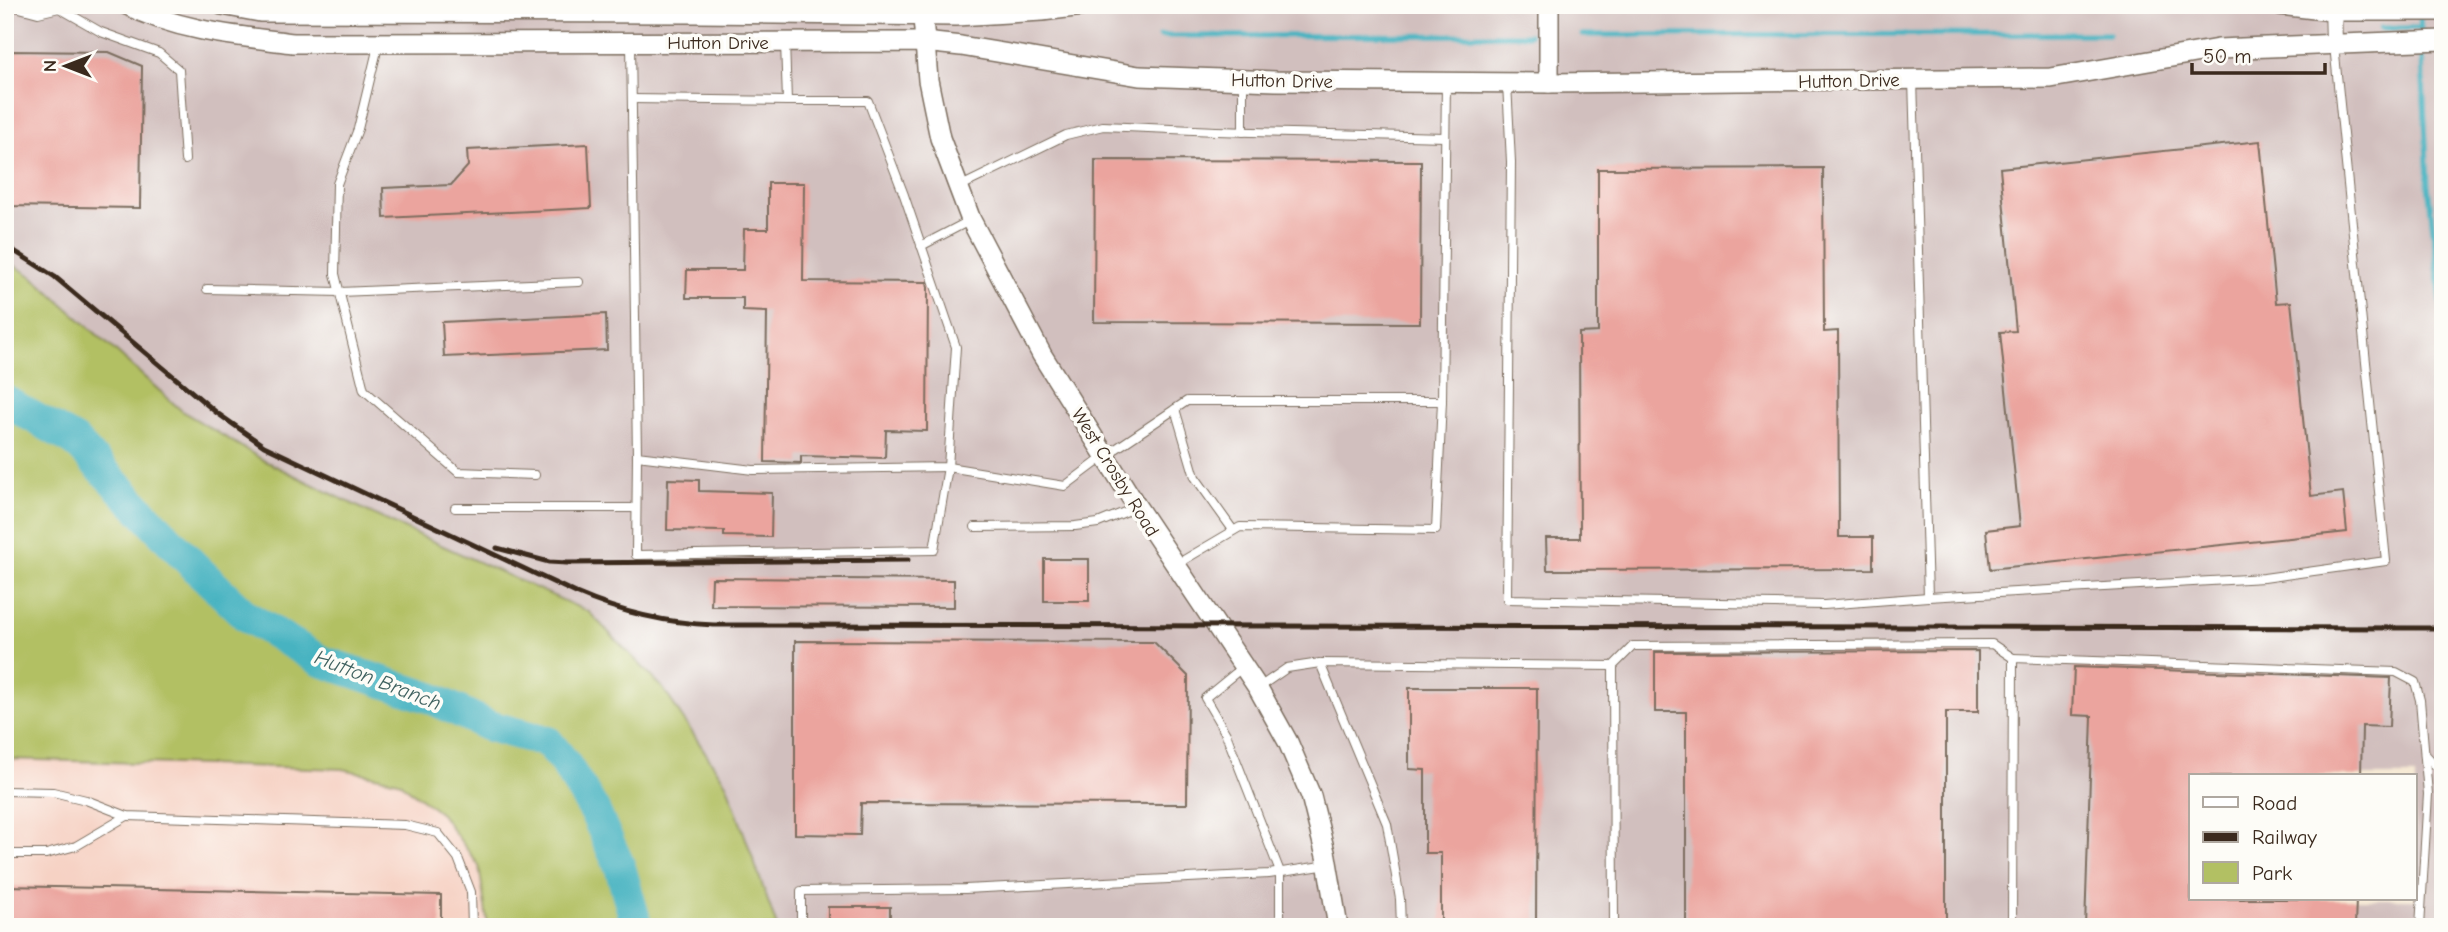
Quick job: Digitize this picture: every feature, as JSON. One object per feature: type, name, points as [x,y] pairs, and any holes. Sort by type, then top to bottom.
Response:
[{"type":"street","name":"Hutton Drive","points":[[127,5],[181,25],[232,36],[293,43],[924,42],[1139,76],[1243,80],[1549,83],[2050,78],[2218,49],[2443,40]]},
{"type":"street","name":"Hutton Drive","points":[[222,5],[260,12],[289,8],[630,12],[1041,11],[1091,5]]},
{"type":"street","points":[[1549,5],[1549,83]]},
{"type":"street","points":[[2280,5],[2365,12],[2443,11]]},
{"type":"street","points":[[2332,8],[2334,43]]},
{"type":"street","points":[[379,42],[380,11]]},
{"type":"street","name":"West Crosby Road","points":[[922,11],[928,80],[940,138],[971,220],[1042,355],[1137,507],[1258,688],[1288,743],[1311,796],[1328,865],[1338,927]]},
{"type":"street","points":[[630,12],[631,43]]},
{"type":"lane","points":[[8,5],[38,13],[60,7],[101,32],[159,53],[180,70],[185,160]]},
{"type":"lane","points":[[379,42],[358,129],[337,184],[335,274],[364,390],[458,472],[536,475]]},
{"type":"lane","points":[[785,42],[787,101]]},
{"type":"lane","points":[[631,43],[636,555],[934,550],[948,467],[956,346],[868,101],[632,99]]},
{"type":"lane","points":[[1507,83],[1511,162],[1507,599],[1824,605],[2264,578],[2386,561],[2334,43]]},
{"type":"lane","points":[[1913,79],[1928,597]]},
{"type":"lane","points":[[1243,80],[1243,132]]},
{"type":"lane","points":[[1175,565],[1240,527],[1436,530],[1442,401],[1446,82]]},
{"type":"lane","points":[[959,187],[1066,135],[1103,126],[1445,137]]},
{"type":"lane","points":[[921,246],[971,220]]},
{"type":"lane","points":[[207,289],[340,292],[579,282]]},
{"type":"lane","points":[[637,456],[753,470],[948,467],[1065,486],[1187,401],[1442,401]]},
{"type":"lane","points":[[1175,409],[1195,477],[1233,530]]},
{"type":"lane","points":[[975,527],[1098,523],[1137,507]]},
{"type":"lane","points":[[456,508],[636,508]]},
{"type":"lane","points":[[1614,927],[1613,666],[1633,646],[1992,644],[2013,659],[2396,672],[2415,682],[2420,701],[2428,794],[2420,927]]},
{"type":"lane","points":[[2012,927],[2013,659]]},
{"type":"lane","points":[[1258,688],[1287,668],[1320,663],[1613,666]]},
{"type":"lane","points":[[1320,663],[1387,824],[1400,899],[1401,927]]},
{"type":"lane","points":[[1243,667],[1205,698],[1226,734],[1280,872],[1280,927]]},
{"type":"lane","points":[[2425,754],[2443,774]]},
{"type":"lane","points":[[5,791],[53,792],[86,800],[127,816],[405,825],[438,834],[457,858],[471,892],[472,927]]},
{"type":"lane","points":[[5,855],[46,855],[76,846],[127,816]]},
{"type":"lane","points":[[801,927],[801,891],[965,889],[1280,872],[1328,865]]},
{"type":"shaded area","points":[[5,5],[2443,5],[2443,927],[777,927],[727,785],[589,612],[379,517],[265,461],[182,411],[33,277],[5,260]]},
{"type":"shaded area","points":[[5,759],[343,769],[398,781],[441,814],[479,866],[488,927],[5,927]]},
{"type":"green space","points":[[5,260],[33,277],[182,411],[265,461],[379,517],[589,612],[662,687],[727,785],[777,927],[488,927],[479,866],[441,814],[398,781],[343,769],[5,759]]},
{"type":"building","points":[[5,51],[109,52],[142,66],[140,208],[5,206]]},
{"type":"building","points":[[2260,141],[2276,303],[2291,302],[2311,496],[2343,492],[2347,532],[1990,569],[1986,530],[2020,526],[2000,332],[2016,331],[2000,168]]},
{"type":"building","points":[[588,144],[591,208],[384,218],[383,188],[451,185],[468,166],[467,150]]},
{"type":"building","points":[[1095,160],[1421,161],[1420,323],[1094,322]]},
{"type":"building","points":[[1823,168],[1824,332],[1838,331],[1839,537],[1873,537],[1873,569],[1547,570],[1546,538],[1580,538],[1579,333],[1598,332],[1598,169]]},
{"type":"building","points":[[768,183],[804,183],[803,281],[927,282],[927,431],[886,430],[885,458],[801,456],[801,463],[765,462],[767,312],[743,311],[743,298],[686,298],[687,270],[743,270],[744,229],[768,229]]},
{"type":"building","points":[[606,314],[607,350],[444,357],[442,322]]},
{"type":"building","points":[[668,479],[699,480],[699,491],[772,493],[771,537],[724,536],[724,531],[667,530]]},
{"type":"building","points":[[1044,559],[1089,559],[1089,601],[1044,601]]},
{"type":"building","points":[[712,578],[954,580],[954,607],[711,606]]},
{"type":"building","points":[[795,641],[1154,642],[1188,676],[1187,804],[861,803],[860,835],[795,834]]},
{"type":"building","points":[[1978,651],[1978,712],[1946,712],[1946,927],[1686,927],[1686,712],[1655,712],[1655,652]]},
{"type":"building","points":[[2074,667],[2391,678],[2389,727],[2362,726],[2361,774],[2189,774],[2189,900],[2356,900],[2355,927],[2085,927],[2092,716],[2072,715]]},
{"type":"building","points":[[1409,688],[1537,688],[1536,927],[1441,927],[1441,853],[1425,853],[1425,770],[1409,769]]},
{"type":"building","points":[[5,886],[441,895],[441,927],[5,927]]},
{"type":"building","points":[[828,907],[890,907],[890,927],[828,927]]},
{"type":"waterway","name":"Hutton Branch","points":[[2420,15],[2428,185],[2443,320]]},
{"type":"waterway","points":[[2381,28],[2421,28]]},
{"type":"waterway","points":[[1582,35],[2109,34]]},
{"type":"waterway","points":[[1160,36],[1529,35]]},
{"type":"waterway","name":"Hutton Branch","points":[[5,401],[75,441],[193,565],[246,616],[321,661],[431,698],[489,726],[548,742],[593,808],[620,867],[637,927]]},
{"type":"railway","points":[[5,245],[55,277],[217,413],[264,446],[576,593],[627,611],[678,622],[714,625],[2443,628]]},
{"type":"railway","points":[[497,548],[549,562],[567,563],[908,560]]}]
